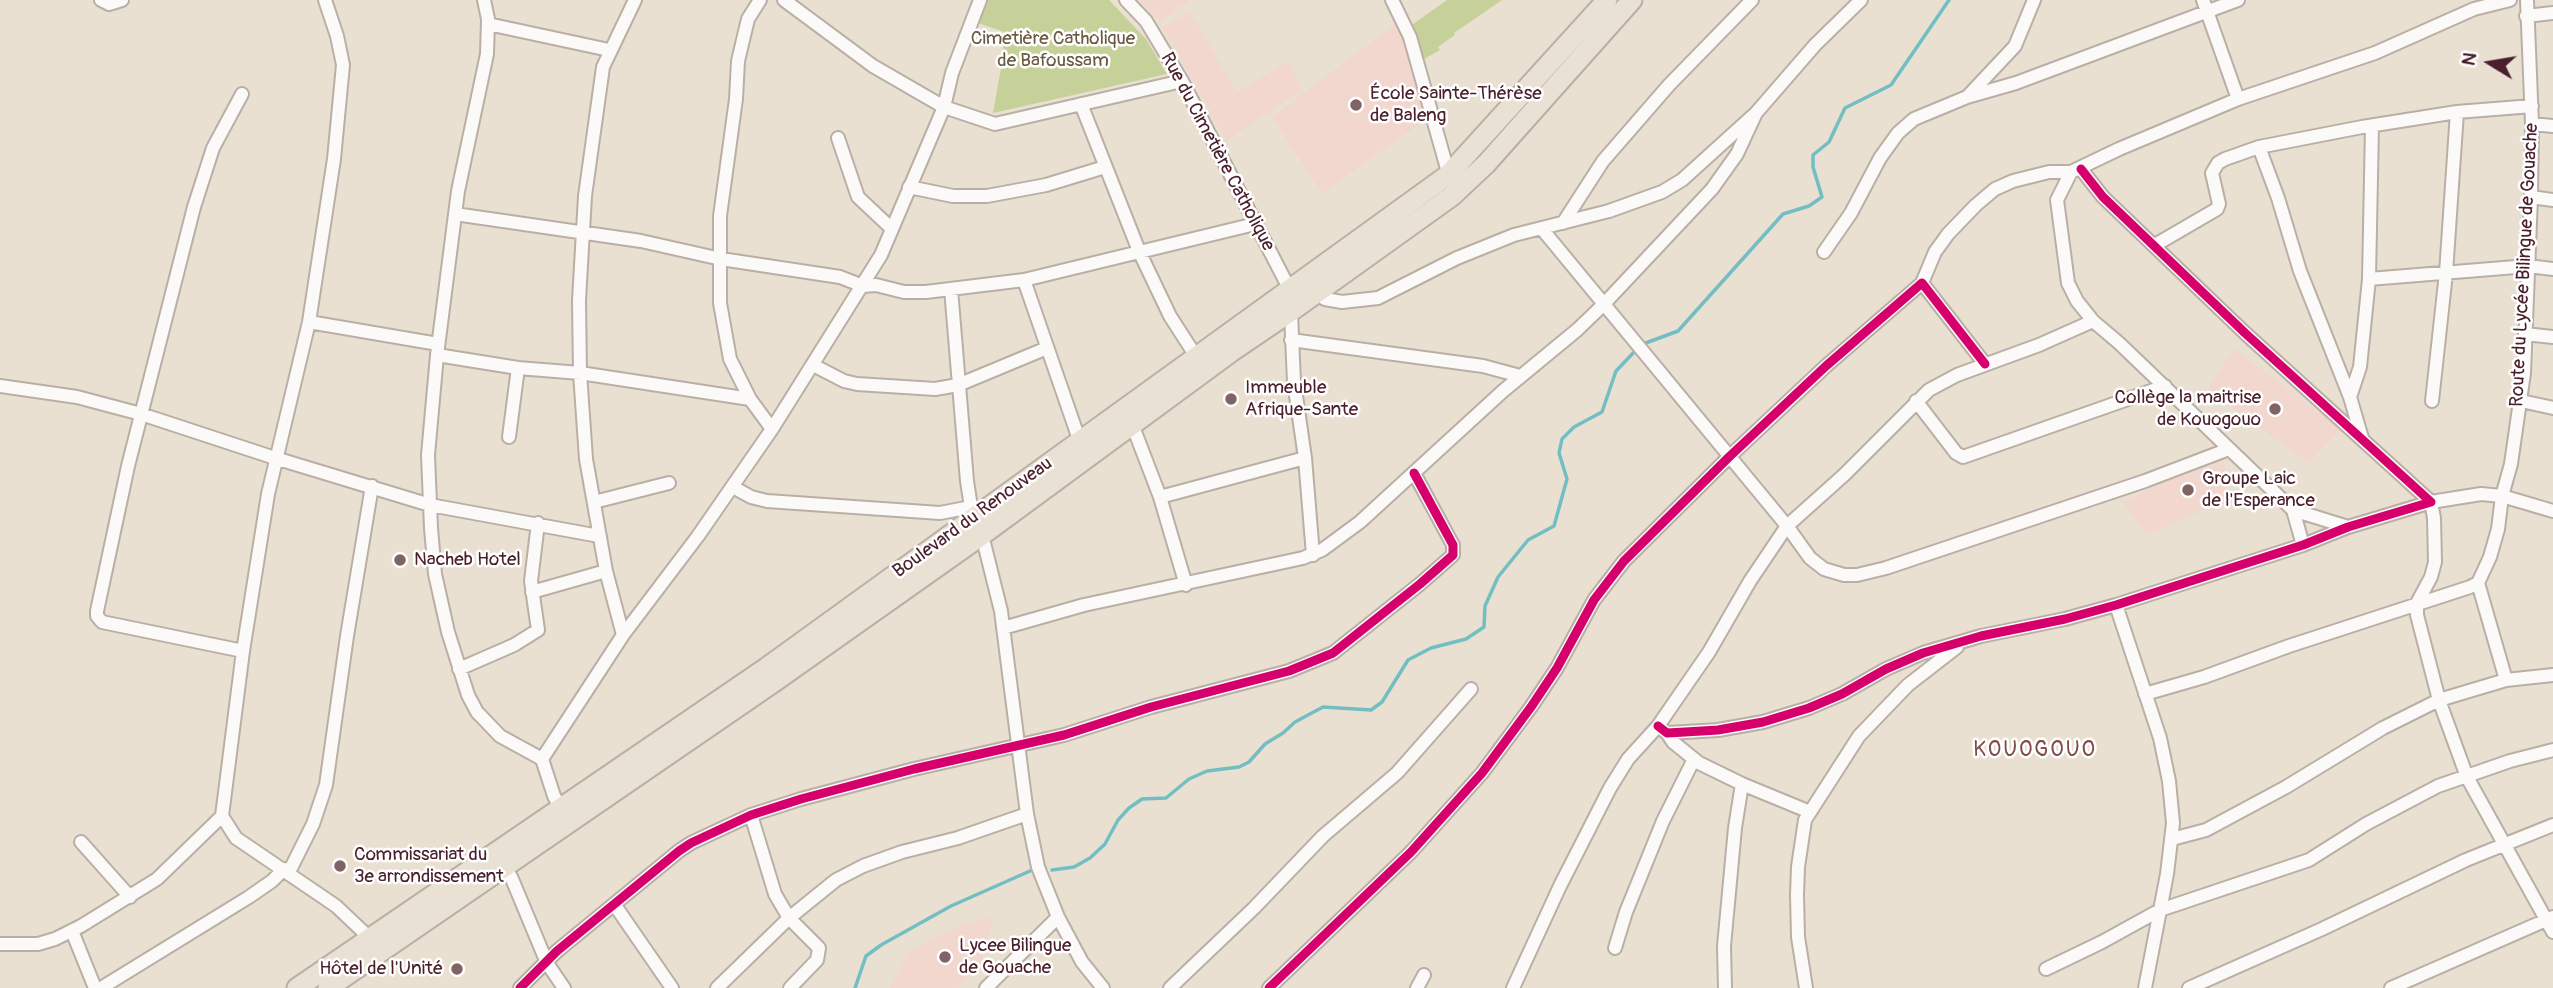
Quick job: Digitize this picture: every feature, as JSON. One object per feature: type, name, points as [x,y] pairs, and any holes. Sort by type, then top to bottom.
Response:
[{"type":"highway","name":"Boulevard du Renouveau","points":[[1548,79],[1607,0]]},
{"type":"highway","name":"Boulevard du Renouveau","points":[[297,988],[377,945],[730,703],[976,521],[1083,449],[1197,358],[1303,288],[1452,183],[1548,79],[1632,0]]},
{"type":"highway","name":"Boulevard du Renouveau","points":[[1083,449],[1132,424],[1290,312],[1303,288]]},
{"type":"highway","name":"Boulevard du Renouveau","points":[[328,988],[377,945]]},
{"type":"street","points":[[101,0],[109,4],[122,0]]},
{"type":"street","points":[[0,944],[38,944],[72,931],[163,874],[222,816],[243,651],[275,458],[309,322],[325,230],[338,128],[342,65],[337,36],[325,0]]},
{"type":"street","points":[[484,0],[488,24],[487,54],[458,191],[437,350],[429,446],[435,574],[468,695],[488,725],[514,746],[542,759],[565,815]]},
{"type":"street","points":[[623,635],[606,571],[586,459],[580,373],[579,300],[585,196],[601,81],[609,50],[635,0]]},
{"type":"street","points":[[760,0],[748,19],[738,61],[736,99],[720,216],[720,303],[724,338],[730,359],[750,399],[772,429]]},
{"type":"street","points":[[784,0],[873,66],[944,107],[995,124],[1182,81]]},
{"type":"street","points":[[542,759],[623,635],[733,487],[881,256],[944,107],[952,74],[981,0]]},
{"type":"street","name":"Rue du Cimetière Catholique","points":[[1126,0],[1146,21],[1182,81],[1255,224],[1303,288]]},
{"type":"street","points":[[1392,0],[1410,37],[1452,183]]},
{"type":"street","points":[[1563,223],[1603,161],[1668,85],[1752,0]]},
{"type":"street","points":[[1303,288],[1325,299],[1342,302],[1378,298],[1457,258],[1514,235],[1609,211],[1662,192],[1682,180],[1756,113],[1815,45],[1861,0]]},
{"type":"street","points":[[1967,97],[2015,46],[2034,0]]},
{"type":"street","points":[[1824,252],[1851,213],[1880,158],[1898,133],[1914,119],[1967,97],[2016,83],[2205,6],[2238,0]]},
{"type":"street","points":[[1269,988],[1439,822],[1512,735],[1557,668],[1594,600],[1624,561],[1826,366],[1922,283],[1935,252],[1948,234],[1994,189],[2049,172],[2076,170],[2238,99],[2375,53],[2474,9],[2510,0]]},
{"type":"street","name":"Route du Lycée Bilingue de Gouache","points":[[2478,583],[2490,557],[2498,529],[2521,401],[2531,197],[2532,106],[2527,0]]},
{"type":"street","points":[[2205,6],[2238,99]]},
{"type":"street","points":[[2526,16],[2553,13]]},
{"type":"street","points":[[488,24],[609,50]]},
{"type":"street","points":[[242,94],[213,148],[194,206],[141,414],[97,616],[102,622],[243,651]]},
{"type":"street","points":[[1081,104],[1139,251],[1170,316],[1197,358]]},
{"type":"street","points":[[2155,245],[2217,209],[2219,204],[2212,173],[2218,163],[2259,147],[2456,112],[2532,106]]},
{"type":"street","points":[[2432,401],[2446,273],[2456,112]]},
{"type":"street","points":[[1003,628],[1084,605],[1186,585],[1313,555],[1360,522],[1520,376],[1603,305],[1712,189],[1737,154],[1756,113]]},
{"type":"street","points":[[2532,124],[2553,126]]},
{"type":"street","points":[[2350,397],[2360,368],[2369,279],[2372,126]]},
{"type":"street","points":[[838,138],[858,197],[892,229]]},
{"type":"street","points":[[2259,147],[2300,271],[2350,397],[2362,439]]},
{"type":"street","points":[[909,187],[953,196],[987,196],[1046,185],[1105,167]]},
{"type":"street","points":[[2076,170],[2245,333],[2431,502],[2435,562],[2431,577],[2417,603],[2417,615],[2439,700],[2467,777],[2550,918],[2553,932]]},
{"type":"street","points":[[2076,170],[2057,200],[2068,283],[2077,301],[2093,321],[2165,386],[2293,510],[2303,545]]},
{"type":"street","points":[[2531,197],[2553,200]]},
{"type":"street","points":[[455,214],[641,240],[721,259],[840,277],[863,286],[876,285],[904,292],[1024,280],[1255,224]]},
{"type":"street","points":[[1542,229],[1787,526],[1810,558],[1824,569],[1844,575],[1857,575],[1886,568],[2229,449]]},
{"type":"street","points":[[2369,279],[2528,266],[2553,269]]},
{"type":"street","points":[[1024,280],[1083,449]]},
{"type":"street","points":[[1922,283],[1985,364]]},
{"type":"street","points":[[951,289],[967,481],[997,589],[1017,747],[1038,867],[1058,917],[1082,962],[1103,988]]},
{"type":"street","points":[[1290,312],[1313,555]]},
{"type":"street","points":[[1513,988],[1610,788],[1628,760],[1663,730],[1750,581],[1787,526],[1844,475],[1929,390],[1985,364],[2039,345],[2093,321]]},
{"type":"street","points":[[309,322],[518,368],[580,373],[750,399]]},
{"type":"street","points":[[2525,334],[2553,337]]},
{"type":"street","points":[[1291,340],[1483,366],[1520,376]]},
{"type":"street","points":[[813,365],[844,381],[865,386],[920,389],[958,385],[1047,348]]},
{"type":"street","points":[[509,438],[518,368]]},
{"type":"street","points":[[0,386],[77,397],[141,414],[430,505],[599,536]]},
{"type":"street","points":[[1916,401],[1956,453],[1963,457],[2165,386]]},
{"type":"street","points":[[2521,401],[2553,408]]},
{"type":"street","points":[[1132,424],[1160,497],[1186,585]]},
{"type":"street","points":[[1160,497],[1305,458]]},
{"type":"street","points":[[520,988],[557,951],[691,843],[751,816],[801,799],[1017,747],[1289,671],[1333,653],[1452,557],[1453,545],[1414,473]]},
{"type":"street","points":[[594,502],[669,483]]},
{"type":"street","points":[[101,988],[287,871],[313,824],[326,785],[372,486]]},
{"type":"street","points":[[733,487],[758,500],[940,513],[976,521]]},
{"type":"street","points":[[1663,730],[1718,730],[1763,722],[1809,708],[1842,694],[1886,669],[1923,653],[2116,605],[2431,502],[2481,495],[2502,496],[2553,511]]},
{"type":"street","points":[[2293,510],[2348,527]]},
{"type":"street","points":[[459,669],[535,633],[539,624],[532,592],[532,554],[538,523]]},
{"type":"street","points":[[532,592],[606,571]]},
{"type":"street","points":[[2145,694],[2204,677],[2417,603],[2459,592],[2478,583],[2506,680]]},
{"type":"street","points":[[2116,605],[2166,761],[2171,809],[2172,839],[2145,988]]},
{"type":"street","points":[[1806,988],[1798,937],[1797,895],[1802,831],[1810,812],[1859,736],[1883,708],[1963,642]]},
{"type":"street","points":[[2172,839],[2206,830],[2286,787],[2383,728],[2439,700],[2506,680],[2553,675]]},
{"type":"street","points":[[1170,988],[1254,908],[1323,836],[1397,773],[1471,689]]},
{"type":"street","points":[[1663,730],[1693,760],[1810,812]]},
{"type":"street","points":[[2046,969],[2160,910],[2309,860],[2421,794],[2510,761],[2553,750]]},
{"type":"street","points":[[1615,948],[1626,912],[1663,821],[1693,760]]},
{"type":"street","points":[[1725,988],[1726,920],[1742,784]]},
{"type":"street","points":[[717,988],[789,918],[836,880],[863,866],[902,852],[958,838],[1027,814]]},
{"type":"street","points":[[222,816],[236,838],[336,906],[377,945]]},
{"type":"street","points":[[751,816],[775,894],[789,918],[818,946],[820,953],[817,960],[790,988]]},
{"type":"street","points":[[2189,988],[2505,844],[2553,825]]},
{"type":"street","points":[[81,842],[130,897]]},
{"type":"street","points":[[501,860],[547,963],[564,988]]},
{"type":"street","points":[[614,904],[672,988]]},
{"type":"street","points":[[986,988],[1058,917]]},
{"type":"street","points":[[2391,988],[2550,918]]},
{"type":"street","points":[[72,931],[95,988]]},
{"type":"street","points":[[1417,988],[1424,975]]},
{"type":"shaded area","points":[[1139,0],[1190,0],[1161,21]]},
{"type":"shaded area","points":[[1190,12],[1237,92],[1289,61],[1302,90],[1226,141],[1163,27]]},
{"type":"shaded area","name":"École Sainte-Thérèse de Baleng","points":[[1399,21],[1407,39],[1428,118],[1322,193],[1272,117]]},
{"type":"shaded area","name":"Collège la maitrise de Kouogouo","points":[[2234,349],[2341,429],[2309,463],[2207,390]]},
{"type":"shaded area","name":"Groupe Laic de l'Esperance","points":[[2224,461],[2228,499],[2146,535],[2123,502],[2169,480]]},
{"type":"shaded area","name":"Lycee Bilingue de Gouache","points":[[993,917],[982,963],[958,988],[889,988],[910,951],[966,923]]},
{"type":"green space","name":"Cimetière Catholique de Bafoussam","points":[[988,0],[1109,0],[1146,39],[1167,74],[993,113],[1003,57],[1004,32],[978,23]]},
{"type":"green space","points":[[1447,0],[1502,0],[1454,33],[1455,35],[1438,47],[1440,50],[1424,59],[1413,24]]},
{"type":"waterway","points":[[1643,344],[1678,331],[1783,214],[1809,206],[1822,197],[1813,167],[1813,155],[1829,142],[1845,108],[1891,85],[1949,0]]},
{"type":"waterway","points":[[1052,870],[1074,867],[1090,858],[1105,844],[1118,820],[1142,799],[1166,798],[1189,779],[1207,771],[1239,767],[1249,762],[1265,744],[1295,722],[1323,707],[1371,710],[1382,702],[1408,660],[1431,648],[1466,639],[1484,627],[1485,606],[1498,577],[1528,540],[1554,526],[1567,479],[1559,453],[1562,439],[1574,427],[1602,412],[1616,371],[1637,349]]},
{"type":"waterway","points":[[855,988],[866,956],[881,945],[951,906],[1030,871]]},
{"type":"cycle path","points":[[1658,726],[1667,733],[1718,730],[1763,722],[1809,708],[1842,694],[1886,669],[1923,653],[1981,636],[2065,619],[2116,605],[2431,502],[2245,333],[2103,197],[2081,169]]},
{"type":"cycle path","points":[[1269,988],[1411,852],[1482,773],[1531,707],[1557,668],[1594,600],[1624,561],[1826,366],[1922,283],[1985,364]]},
{"type":"cycle path","points":[[520,988],[557,951],[679,851],[751,815],[914,769],[1064,735],[1151,707],[1289,671],[1333,653],[1453,555],[1453,545],[1414,473]]},
{"type":"place","name":"École Sainte-Thérèse de Baleng","points":[[1356,105]]},
{"type":"place","name":"Immeuble Afrique-Sante","points":[[1231,399]]},
{"type":"place","name":"Collège la maitrise de Kouogouo","points":[[2275,409]]},
{"type":"place","name":"Groupe Laic de l'Esperance","points":[[2188,490]]},
{"type":"place","name":"Nacheb Hotel","points":[[400,560]]},
{"type":"place","name":"Commissariat du 3e arrondissement","points":[[340,866]]},
{"type":"place","name":"Lycee Bilingue de Gouache","points":[[945,957]]},
{"type":"place","name":"Hôtel de l'Unité","points":[[457,969]]},
{"type":"district","name":"KOUOGOUO","points":[[2035,751]]}]
